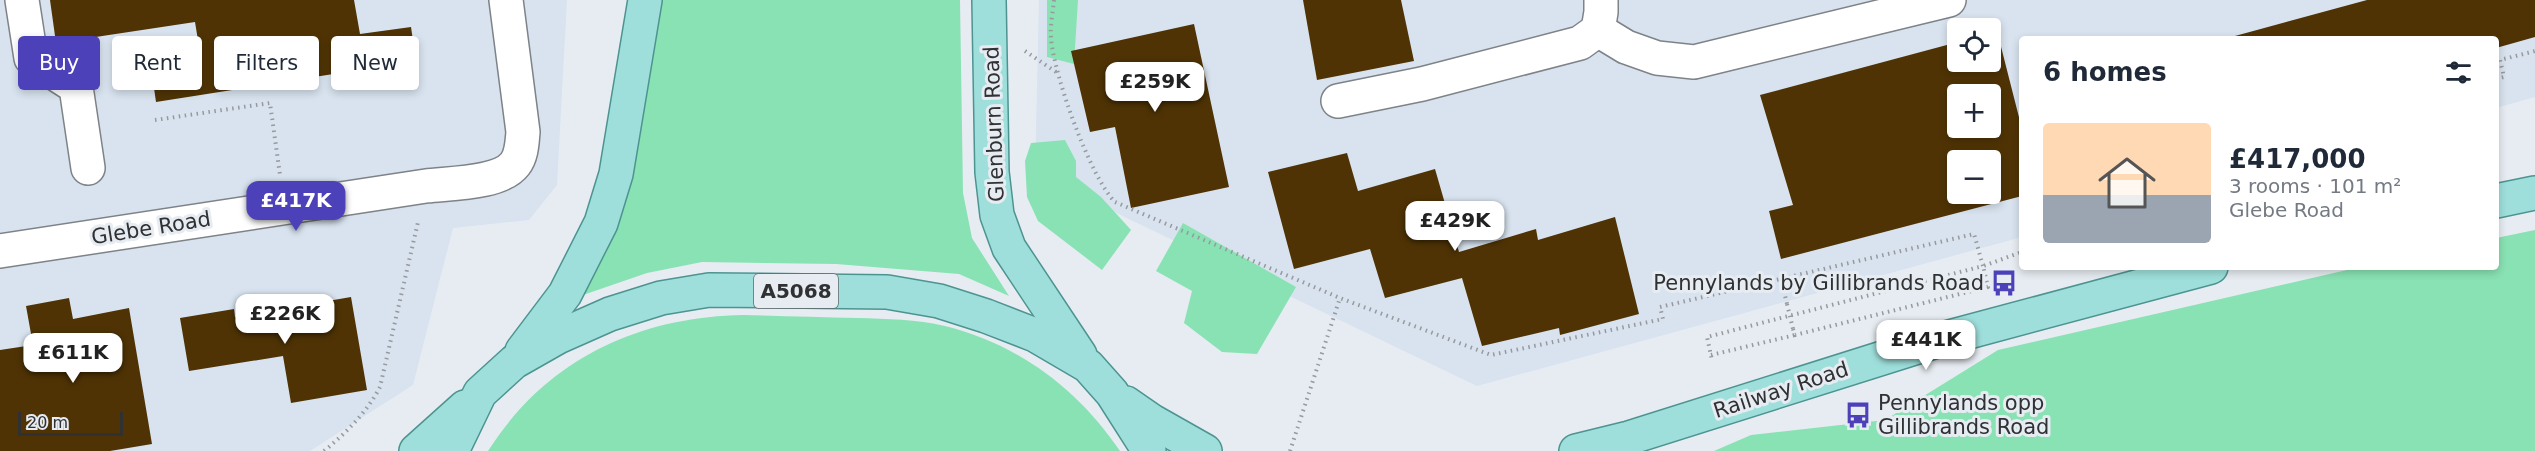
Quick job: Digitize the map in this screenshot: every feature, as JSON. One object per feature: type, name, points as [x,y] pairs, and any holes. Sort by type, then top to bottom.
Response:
[{"type":"main road","name":"A5068","points":[[452,451],[480,393],[514,362],[565,294],[601,223],[616,174],[645,0]]},
{"type":"main road","name":"Glenburn Road","points":[[989,0],[992,172],[998,214],[1009,248],[1088,366]]},
{"type":"main road","points":[[2499,200],[2535,193]]},
{"type":"main road","name":"Railway Road","points":[[1576,451],[1616,445],[1946,338],[2200,270]]},
{"type":"main road","name":"A5068","points":[[514,362],[558,337],[610,314],[661,298],[709,290],[887,292],[939,300],[1035,334],[1088,366],[1112,393],[1149,451]]},
{"type":"main road","points":[[416,451],[480,393]]},
{"type":"main road","points":[[1112,393],[1152,421],[1205,451]]},
{"type":"street","points":[[22,0],[32,57],[76,87],[88,168]]},
{"type":"street","name":"Glebe Road","points":[[0,252],[426,186],[487,179],[505,173],[516,163],[523,132],[506,0]]},
{"type":"street","points":[[1338,101],[1422,84],[1580,43],[1599,15],[1626,47],[1657,58],[1694,62],[1949,0]]},
{"type":"path","points":[[1054,0],[1051,38],[1059,74],[1079,139],[1106,193],[1115,202],[1340,298],[1491,355],[1663,319],[1660,307],[1974,234],[1983,266],[1988,287],[1711,357],[1707,337],[1983,266],[2019,253]]},
{"type":"path","points":[[2499,78],[2504,77],[2500,60],[2535,51]]},
{"type":"path","points":[[155,120],[270,103],[280,182],[280,208]]},
{"type":"path","points":[[324,451],[342,437],[380,387],[426,186]]},
{"type":"path","points":[[1781,279],[1795,335]]},
{"type":"path","points":[[1290,451],[1340,298]]},
{"type":"shaded area","points":[[0,0],[567,0],[557,185],[529,220],[453,228],[413,385],[310,451],[0,451]]},
{"type":"shaded area","points":[[1039,0],[2535,0],[2535,97],[2499,107],[2499,36],[2019,36],[2019,238],[1477,386],[1035,174]]},
{"type":"green space","points":[[655,0],[960,0],[963,193],[972,238],[1009,296],[959,274],[836,264],[702,262],[647,273],[583,295]]},
{"type":"green space","points":[[1047,0],[1078,0],[1074,64],[1047,57]]},
{"type":"green space","points":[[1065,140],[1076,161],[1076,177],[1101,197],[1131,230],[1102,270],[1038,221],[1027,197],[1025,161],[1031,143]]},
{"type":"green space","points":[[1183,223],[1296,287],[1257,354],[1222,352],[1184,323],[1192,291],[1156,271]]},
{"type":"green space","points":[[2535,230],[2535,451],[1714,451],[1751,435],[1885,420],[1998,350],[2347,270],[2499,270],[2499,237]]},
{"type":"green space","points":[[743,315],[913,321],[945,326],[972,334],[997,344],[1044,372],[1085,408],[1120,451],[488,451],[511,419],[537,392],[566,369],[598,350],[631,335],[667,324]]},
{"type":"building","points":[[50,0],[354,0],[360,34],[411,27],[412,36],[331,36],[331,74],[319,76],[319,36],[214,36],[214,90],[232,90],[156,102],[154,90],[202,90],[202,36],[197,36],[195,22],[100,36],[55,36]]},
{"type":"building","points":[[1303,0],[1401,0],[1414,61],[1317,80]]},
{"type":"building","points":[[2367,0],[2535,0],[2535,37],[2499,47],[2499,36],[2235,36]]},
{"type":"building","points":[[1194,24],[1229,187],[1131,208],[1115,127],[1090,132],[1071,51]]},
{"type":"building","points":[[1947,45],[1947,72],[2001,72],[2001,47],[2019,117],[2019,197],[2001,201],[2001,150],[1947,150],[1947,204],[1991,204],[1781,259],[1769,211],[1793,205],[1760,95]]},
{"type":"building","points":[[1347,153],[1358,191],[1435,169],[1459,252],[1536,229],[1538,240],[1615,217],[1639,314],[1560,335],[1559,328],[1482,346],[1462,278],[1385,298],[1370,249],[1294,269],[1268,172]]},
{"type":"building","points":[[351,297],[367,390],[291,403],[283,356],[189,371],[180,318],[234,309],[235,317]]},
{"type":"building","points":[[69,298],[73,319],[129,308],[152,444],[110,451],[0,451],[0,350],[33,345],[26,306]]},
{"type":"place","name":"Pennylands by Gillibrands Road","points":[[2004,283]]},
{"type":"place","name":"Pennylands opp Gillibrands Road","points":[[1858,415]]}]
